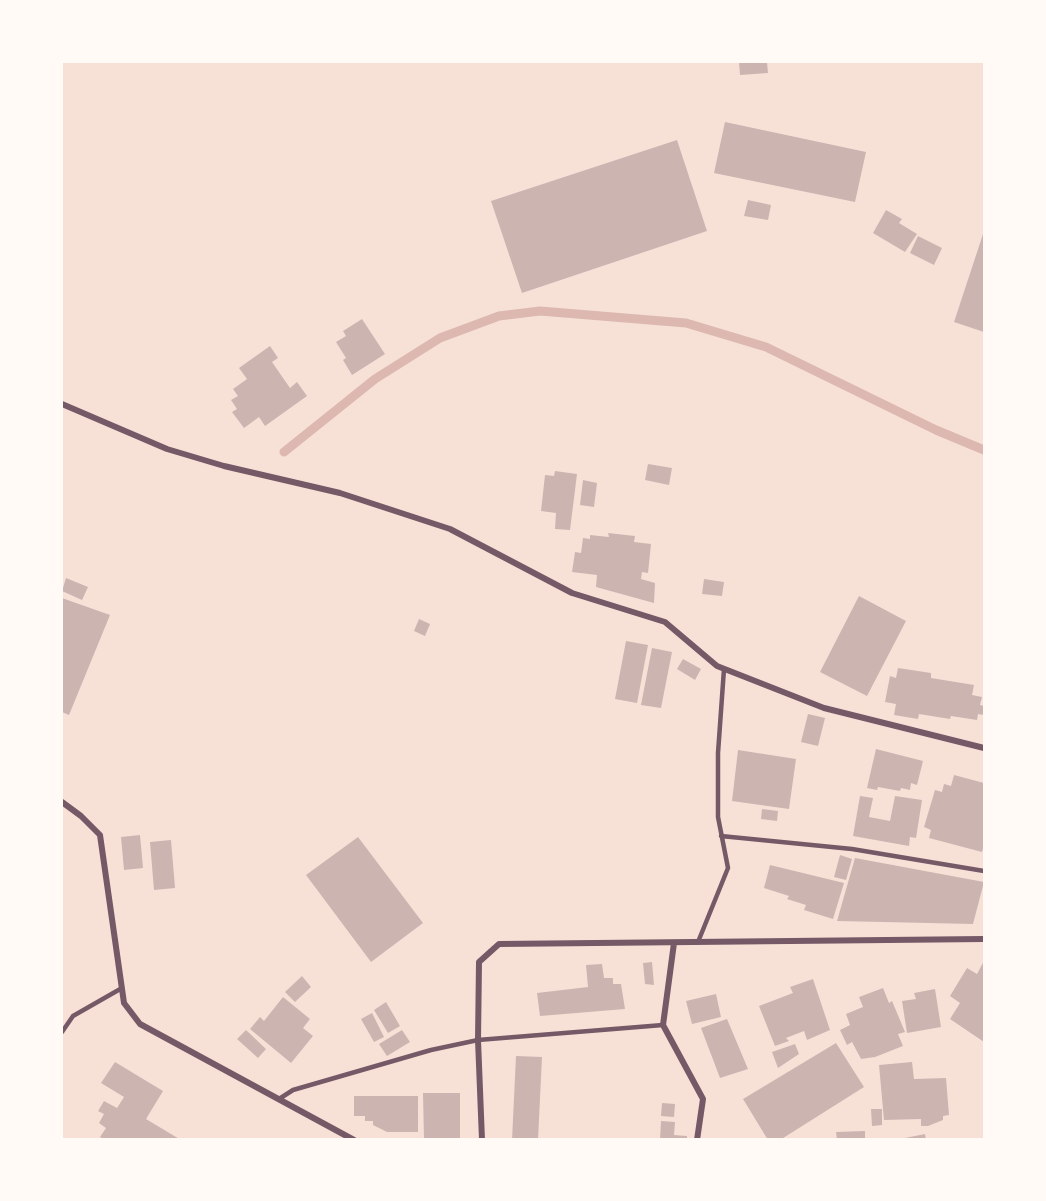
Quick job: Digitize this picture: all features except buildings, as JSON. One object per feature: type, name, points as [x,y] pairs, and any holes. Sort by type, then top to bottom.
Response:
[{"type":"street","points":[[62,404],[167,449],[224,466],[340,493],[450,529],[572,593],[665,622],[717,666],[724,669],[824,708],[984,748]]},
{"type":"street","points":[[62,802],[81,816],[100,835],[124,1003],[140,1024],[354,1140]]},
{"type":"street","points":[[482,1140],[478,1040],[479,962],[499,944],[984,939]]},
{"type":"street","points":[[674,943],[663,1025],[703,1099],[697,1140]]},
{"type":"lane","points":[[698,942],[728,868],[718,817],[718,753],[724,669]]},
{"type":"lane","points":[[721,836],[852,849],[984,871]]},
{"type":"lane","points":[[62,1032],[72,1016],[122,988]]},
{"type":"lane","points":[[279,1099],[293,1090],[431,1050],[478,1040],[663,1025]]},
{"type":"waterway","points":[[284,452],[375,379],[440,338],[499,316],[540,311],[686,323],[766,347],[936,430],[984,450]]}]
